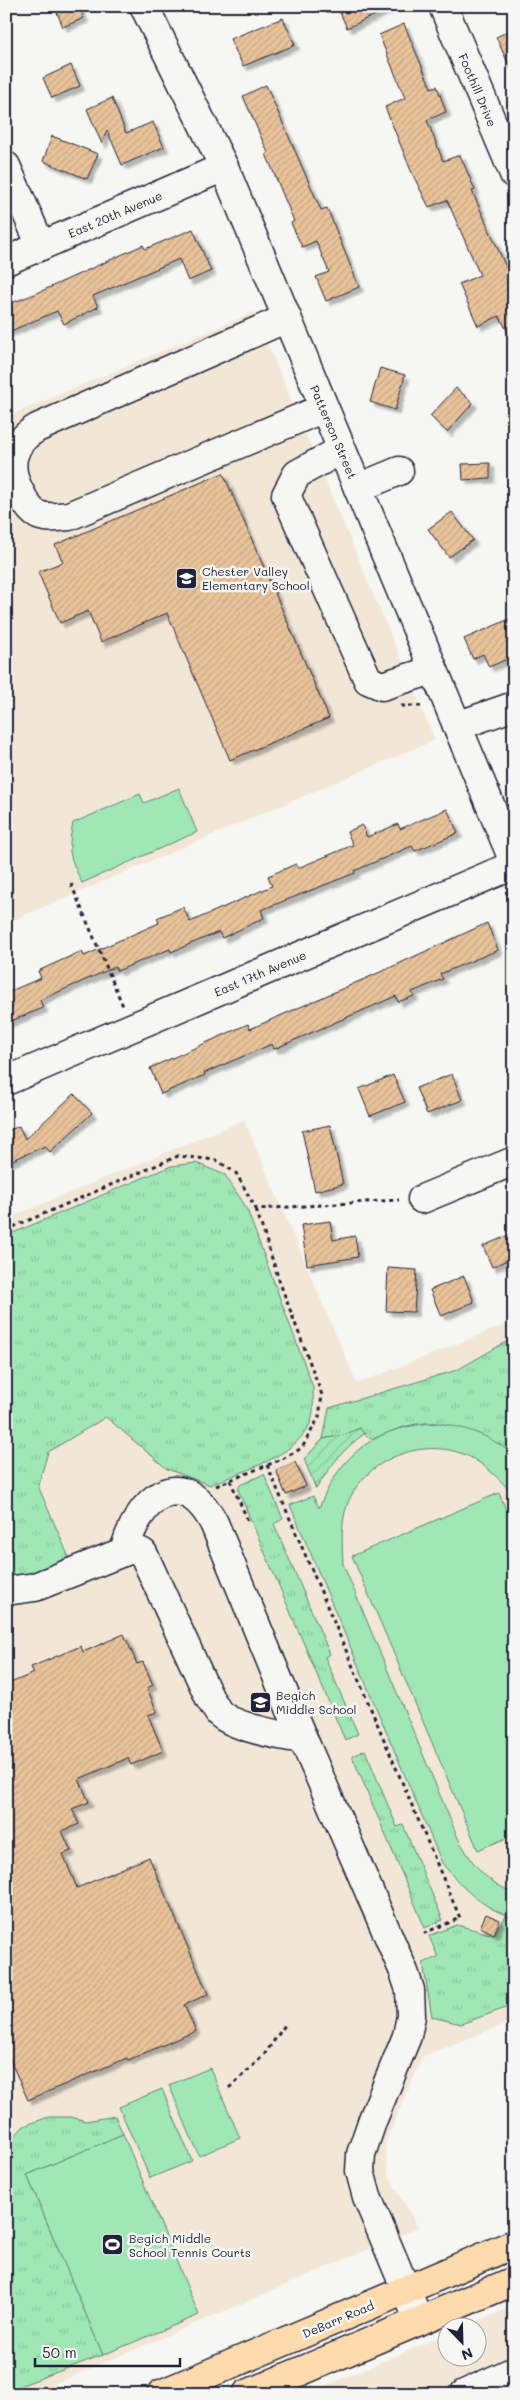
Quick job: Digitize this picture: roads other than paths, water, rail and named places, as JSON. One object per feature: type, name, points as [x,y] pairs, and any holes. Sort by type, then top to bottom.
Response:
[{"type":"main road","name":"DeBarr Road","points":[[161,2394],[514,2244]]},
{"type":"main road","points":[[247,2394],[514,2281]]},
{"type":"street","name":"Foothill Drive","points":[[443,6],[505,131],[514,174]]},
{"type":"street","name":"Patterson Street","points":[[154,9],[224,167],[434,670],[457,726],[508,866]]},
{"type":"street","points":[[6,166],[41,246]]},
{"type":"street","name":"East 20th Avenue","points":[[6,261],[224,167]]},
{"type":"street","points":[[287,318],[38,428],[24,436],[12,464],[19,491],[29,507],[38,514],[55,518],[69,516],[324,408]]},
{"type":"street","points":[[342,450],[297,474],[286,494],[368,680],[382,686],[434,670]]},
{"type":"street","points":[[358,488],[399,471]]},
{"type":"street","points":[[457,726],[514,706]]},
{"type":"street","name":"East 17th Avenue","points":[[6,1081],[508,866]]},
{"type":"street","points":[[422,1199],[514,1161]]},
{"type":"street","points":[[124,1552],[129,1532],[140,1512],[155,1497],[179,1491],[192,1495],[205,1505],[404,1972],[410,1990],[411,2016],[407,2036],[373,2118],[361,2154],[360,2171],[367,2197],[419,2321]]},
{"type":"street","points":[[6,1591],[35,1587],[133,1548],[143,1553],[210,1699],[219,1713],[229,1719],[274,1735],[303,1738]]},
{"type":"street","points":[[464,2394],[514,2371]]},
{"type":"place","name":"Chester Valley Elementary School","points":[[186,578]]},
{"type":"place","name":"Begich Middle School","points":[[260,1702]]},
{"type":"place","name":"Begich Middle School Tennis Courts","points":[[113,2245]]}]
